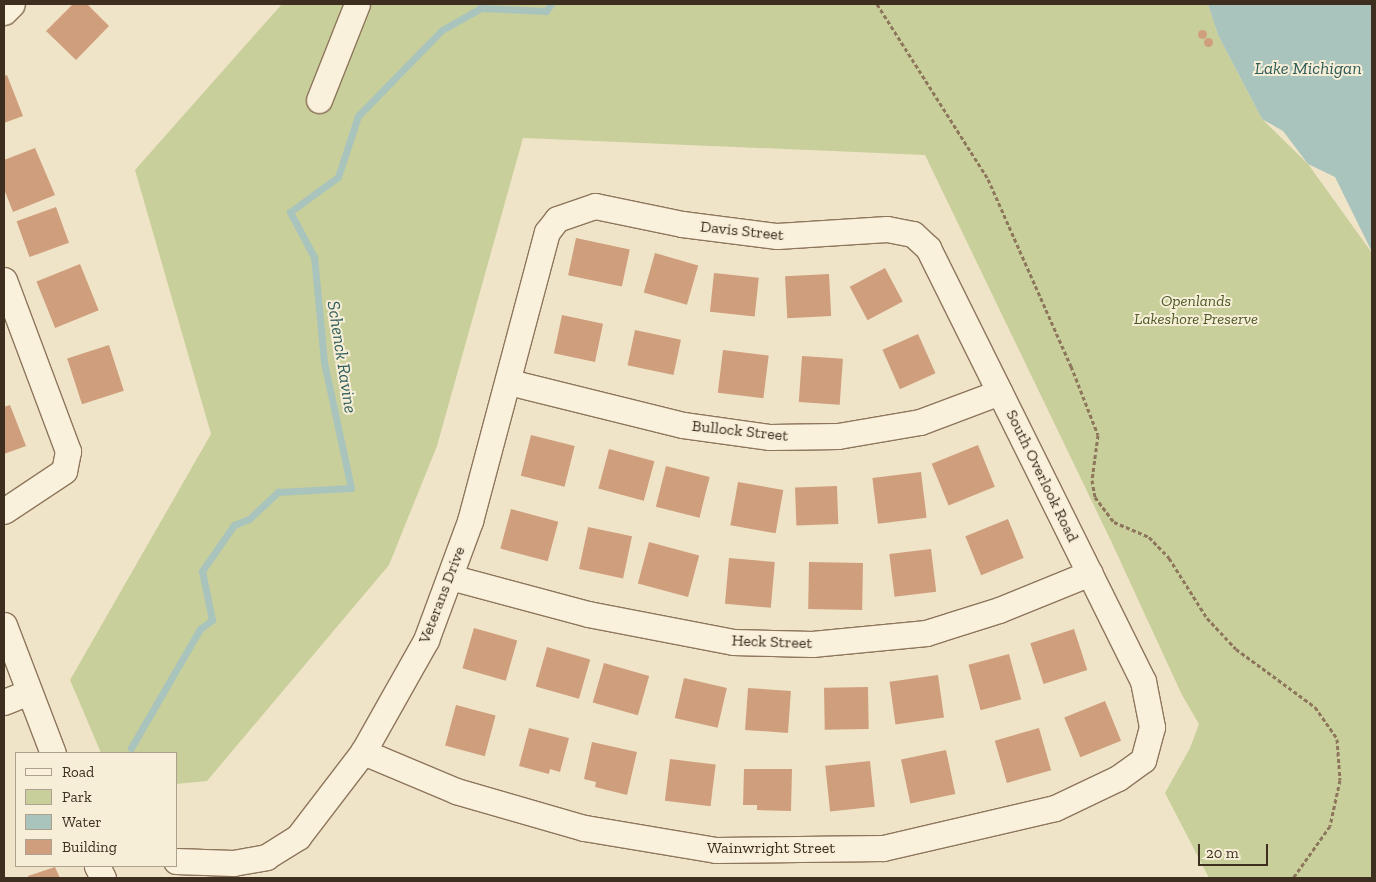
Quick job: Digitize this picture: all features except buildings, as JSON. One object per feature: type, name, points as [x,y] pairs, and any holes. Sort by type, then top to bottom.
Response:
[{"type":"street","points":[[4,12],[12,4]]},
{"type":"street","points":[[319,100],[357,4]]},
{"type":"street","name":"Davis Street","points":[[573,211],[595,206],[682,224],[777,236],[887,230],[913,234]]},
{"type":"street","name":"Veterans Drive","points":[[178,861],[233,863],[266,857],[298,837],[363,752],[426,640],[470,521],[509,382],[547,232],[557,219],[573,211]]},
{"type":"street","name":"South Overlook Road","points":[[913,234],[928,248],[1143,681],[1152,727]]},
{"type":"street","points":[[4,280],[68,451],[64,471],[4,511]]},
{"type":"street","name":"Bullock Street","points":[[509,382],[683,425],[770,438],[838,436],[920,422],[1000,392]]},
{"type":"street","name":"Heck Street","points":[[450,577],[588,614],[733,642],[812,644],[926,633],[998,610],[1090,573]]},
{"type":"street","points":[[4,625],[53,752]]},
{"type":"street","points":[[4,702],[29,692]]},
{"type":"street","name":"Wainwright Street","points":[[363,752],[456,791],[584,828],[716,850],[883,848],[1055,808],[1118,778],[1143,760],[1152,727]]},
{"type":"path","points":[[877,4],[988,180],[1063,348],[1098,435],[1092,480],[1095,497],[1114,522],[1148,537],[1169,558],[1207,618],[1236,649],[1315,707],[1337,739],[1340,780],[1330,826],[1292,878]]},
{"type":"green space","name":"Openlands Lakeshore Preserve","points":[[282,4],[1208,4],[1218,35],[1262,119],[1308,164],[1372,253],[1372,878],[1209,878],[1165,793],[1190,748],[1199,724],[1182,695],[1111,541],[925,155],[523,138],[437,446],[389,565],[207,781],[178,784],[178,752],[101,752],[70,680],[211,434],[135,170]]},
{"type":"water","name":"Lake Michigan","points":[[1208,4],[1372,4],[1372,252],[1335,177],[1308,164],[1283,131],[1262,119],[1218,35]]},
{"type":"waterway","name":"Schenck Ravine","points":[[131,748],[200,629],[212,620],[202,571],[234,525],[249,519],[278,492],[351,488],[324,362],[314,257],[290,212],[338,177],[358,116],[442,30],[481,8],[546,11],[551,4]]}]
